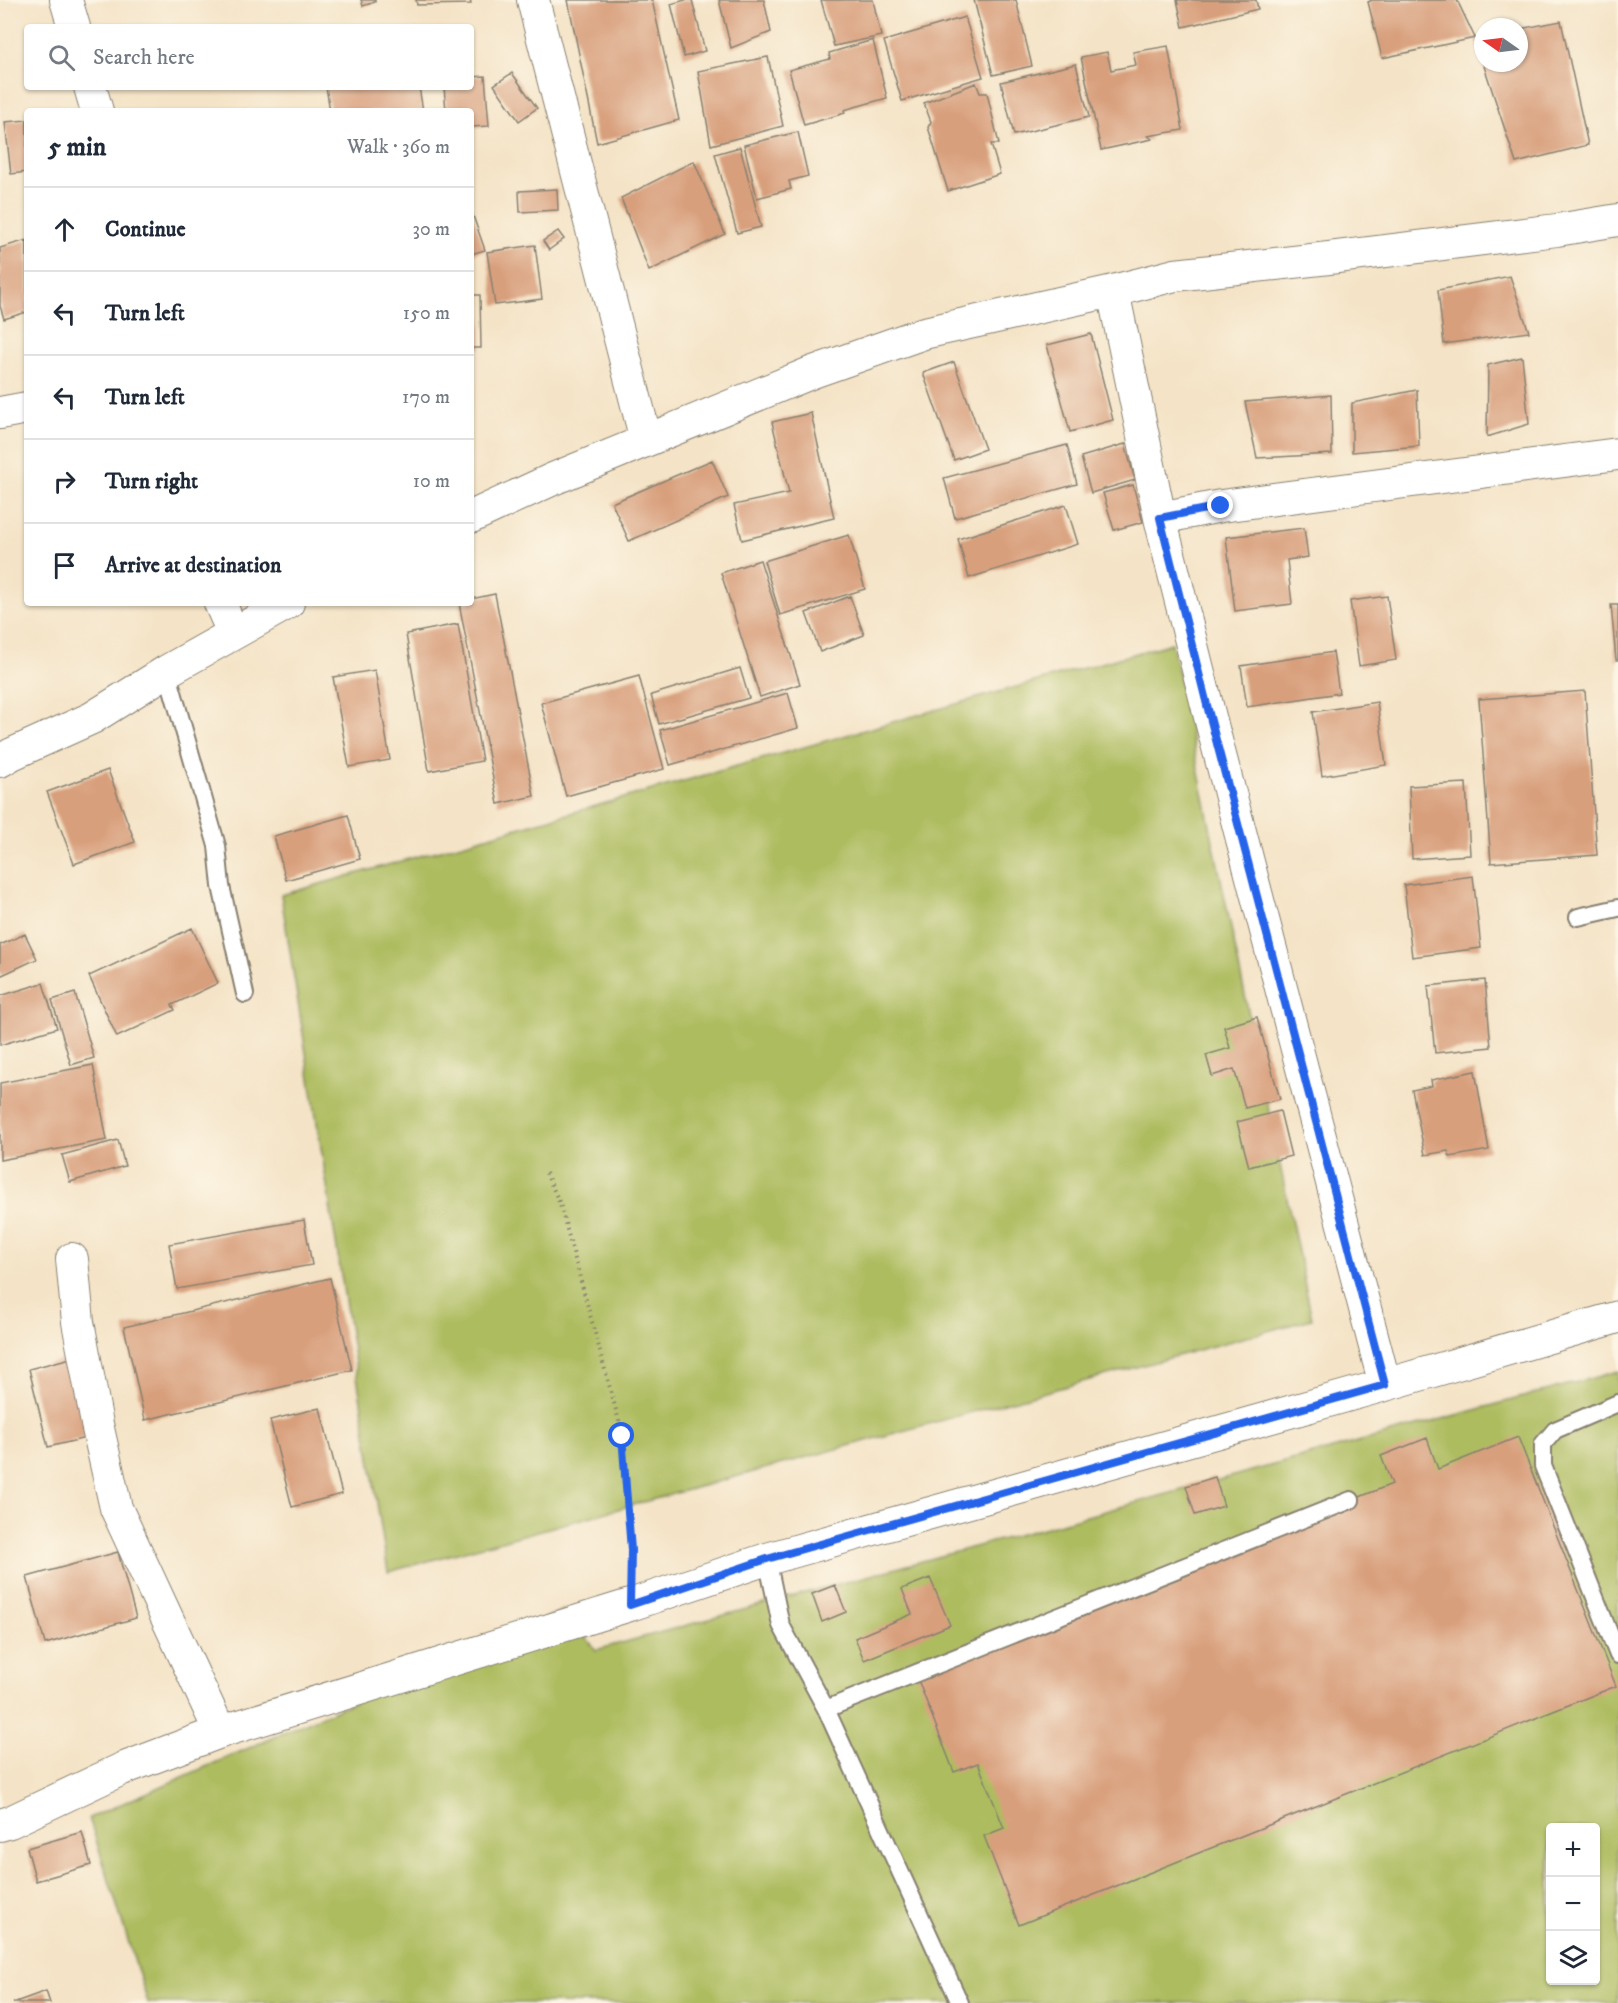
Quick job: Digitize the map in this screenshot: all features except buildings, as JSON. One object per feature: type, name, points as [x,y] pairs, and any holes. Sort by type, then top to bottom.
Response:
[{"type":"street","points":[[66,0],[73,24]]},
{"type":"street","points":[[533,0],[646,440]]},
{"type":"street","points":[[91,90],[96,108]]},
{"type":"street","points":[[474,517],[553,479],[646,440],[813,372],[924,333],[1175,275],[1341,257],[1618,220]]},
{"type":"street","points":[[1113,291],[1160,518],[1385,1385]]},
{"type":"street","points":[[0,413],[24,409]]},
{"type":"street","points":[[1160,518],[1221,506],[1618,454]]},
{"type":"street","points":[[221,606],[233,633]]},
{"type":"street","points":[[0,761],[92,718],[167,670],[282,606]]},
{"type":"street","points":[[72,1259],[78,1323],[116,1508],[220,1732]]},
{"type":"street","points":[[0,1825],[122,1769],[220,1732],[630,1605],[767,1559],[1618,1317]]},
{"type":"lane","points":[[167,670],[217,846],[221,886],[245,994]]},
{"type":"lane","points":[[1578,917],[1618,908]]},
{"type":"lane","points":[[1618,1403],[1555,1430],[1543,1444],[1543,1466],[1618,1656]]},
{"type":"lane","points":[[826,1709],[1351,1500]]},
{"type":"lane","points":[[767,1559],[781,1624],[826,1709],[960,2003]]},
{"type":"path","points":[[546,1173],[560,1204],[622,1436],[631,1550],[630,1605]]},
{"type":"green space","points":[[1172,643],[1312,1319],[388,1572],[281,895]]},
{"type":"green space","points":[[1618,1371],[1618,2003],[148,2003],[89,1818],[564,1610],[596,1650]]},
{"type":"route","points":[[622,1436],[631,1550],[630,1605],[767,1559],[1385,1385],[1160,518],[1221,506]]}]
